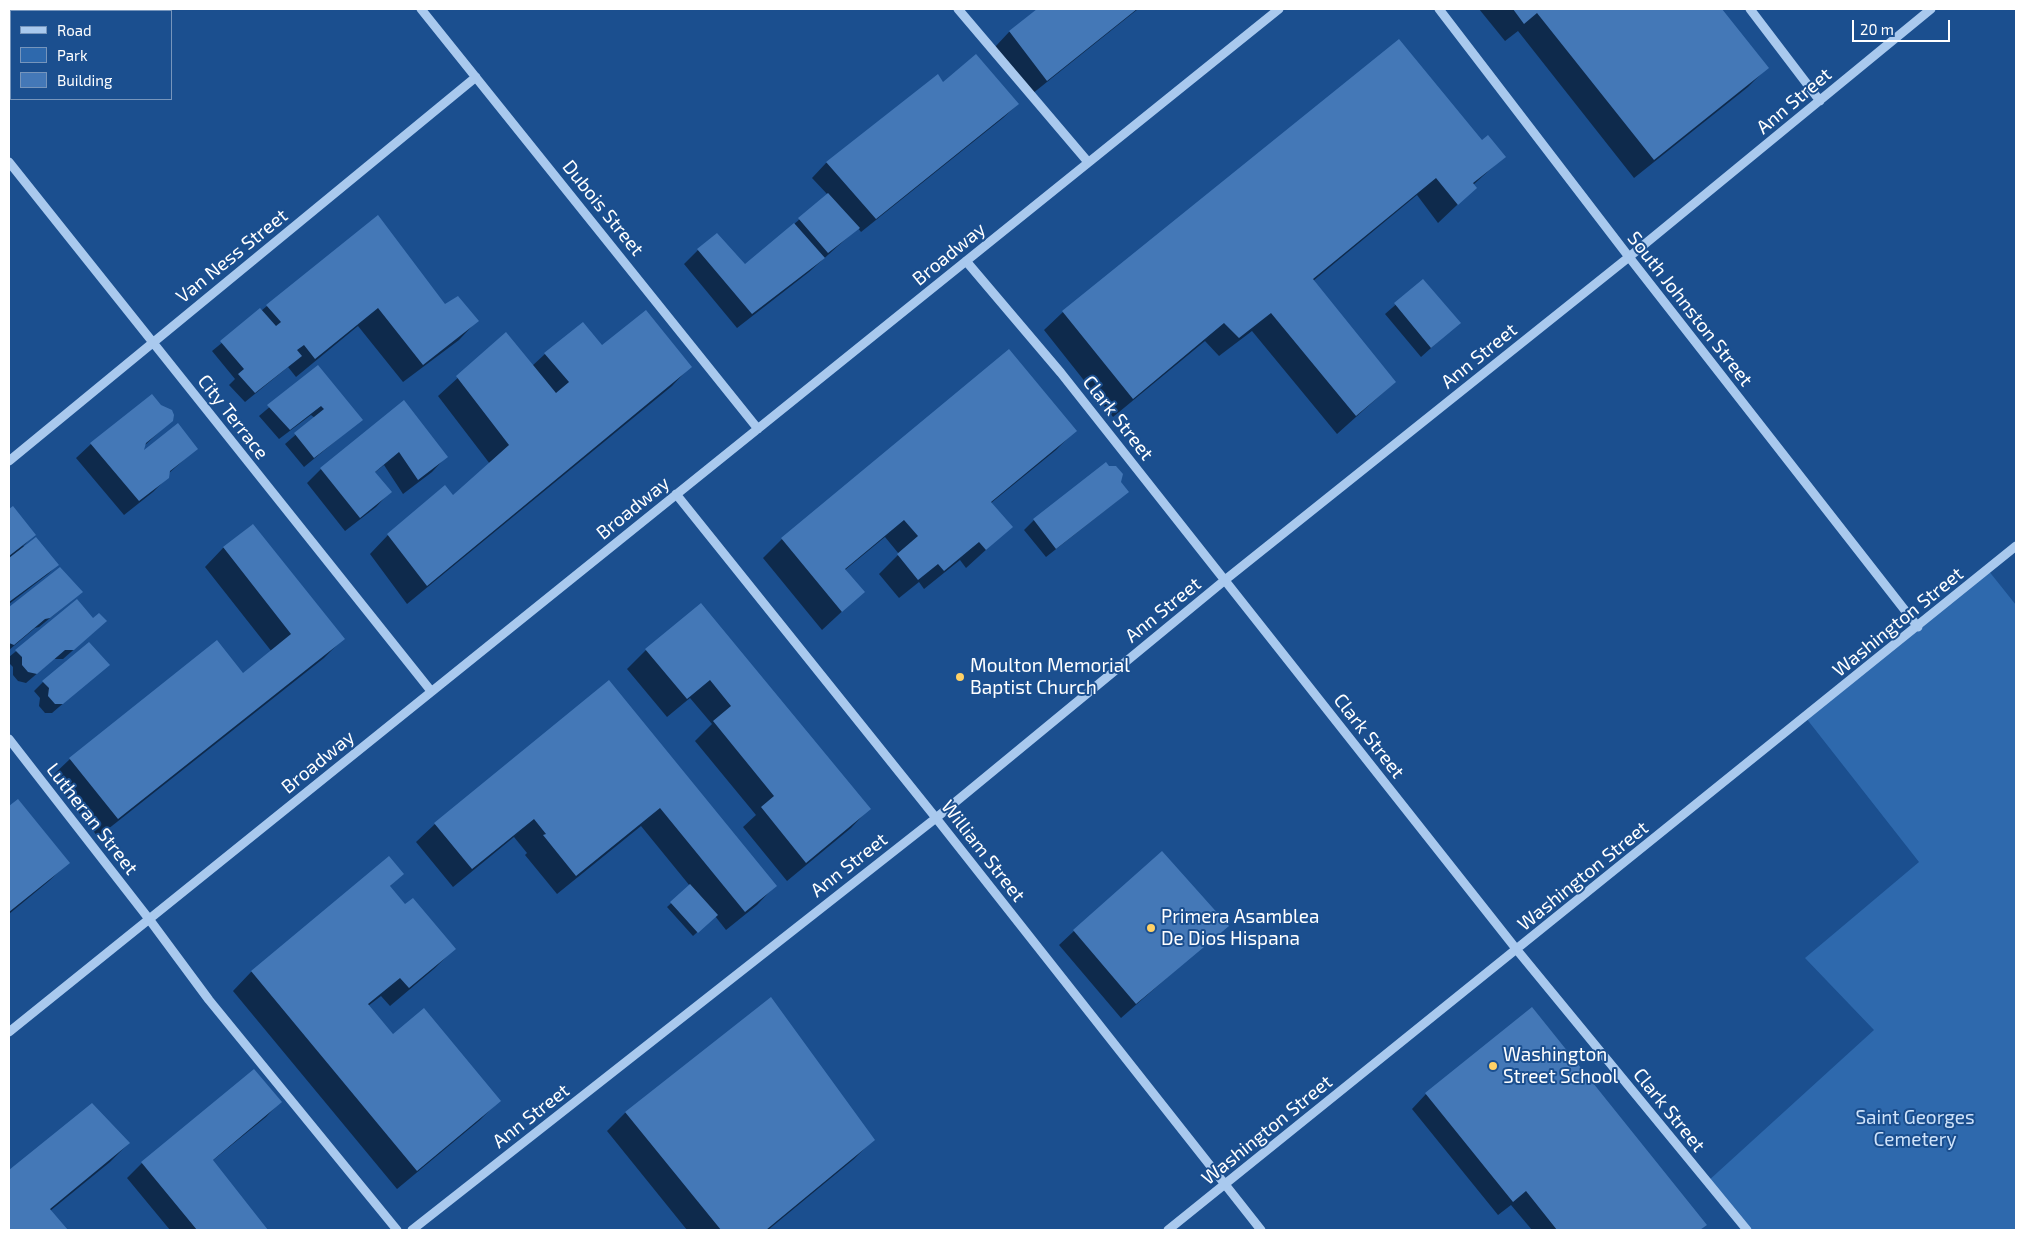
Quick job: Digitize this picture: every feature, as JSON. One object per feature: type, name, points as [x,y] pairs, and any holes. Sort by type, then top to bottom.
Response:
[{"type":"street","name":"Dubois Street","points":[[421,9],[758,428]]},
{"type":"street","points":[[958,9],[1088,162]]},
{"type":"street","name":"Broadway","points":[[9,1032],[1279,9]]},
{"type":"street","name":"South Johnston Street","points":[[1439,9],[1629,257],[1918,627]]},
{"type":"street","points":[[1750,9],[1820,101]]},
{"type":"street","name":"Ann Street","points":[[412,1230],[936,818],[1226,580],[1629,257],[1931,9]]},
{"type":"street","name":"Van Ness Street","points":[[9,461],[476,77]]},
{"type":"street","name":"City Terrace","points":[[9,162],[432,691]]},
{"type":"street","name":"Clark Street","points":[[966,260],[1061,373],[1517,950],[1747,1230]]},
{"type":"street","name":"William Street","points":[[676,494],[936,818],[1261,1230]]},
{"type":"street","name":"Washington Street","points":[[1168,1230],[1918,627],[2016,546]]},
{"type":"street","name":"Lutheran Street","points":[[9,739],[149,919],[209,1000],[397,1230]]},
{"type":"green space","name":"Saint Georges Cemetery","points":[[1988,570],[2016,605],[2016,1230],[1748,1230],[1707,1182],[1874,1030],[1805,958],[1919,862],[1806,718]]},
{"type":"building","points":[[1037,9],[1137,9],[1047,81],[1009,31]]},
{"type":"building","points":[[1513,9],[1722,9],[1769,68],[1654,160],[1537,13],[1524,24]]},
{"type":"building","points":[[1399,39],[1482,140],[1488,135],[1506,157],[1473,183],[1477,188],[1458,205],[1436,178],[1313,279],[1396,382],[1356,416],[1271,313],[1239,338],[1224,323],[1133,399],[1062,311]]},
{"type":"building","points":[[976,54],[1019,104],[876,219],[826,162],[938,74],[943,82]]},
{"type":"building","points":[[828,193],[860,228],[828,253],[798,218]]},
{"type":"building","points":[[378,215],[445,304],[458,296],[479,321],[423,365],[378,308],[315,359],[304,345],[297,350],[302,356],[255,393],[238,374],[244,369],[220,341],[260,308],[276,326],[281,322],[266,305]]},
{"type":"building","points":[[794,223],[825,258],[752,314],[697,249],[717,233],[745,264]]},
{"type":"building","points":[[1423,279],[1461,323],[1431,348],[1394,303]]},
{"type":"building","points":[[646,310],[692,367],[427,586],[387,534],[445,485],[453,495],[509,445],[456,376],[506,332],[556,393],[569,382],[544,353],[583,322],[602,345]]},
{"type":"building","points":[[1009,349],[1077,431],[991,502],[1013,527],[986,550],[979,542],[944,571],[938,564],[918,580],[897,554],[918,536],[904,520],[845,569],[865,592],[842,612],[781,538]]},
{"type":"building","points":[[318,365],[363,420],[314,458],[294,433],[324,409],[321,406],[290,430],[267,405]]},
{"type":"building","points":[[152,394],[161,405],[172,410],[174,415],[173,421],[146,443],[144,450],[178,423],[198,449],[170,471],[169,478],[139,501],[90,443]]},
{"type":"building","points":[[404,400],[448,457],[418,480],[399,452],[375,472],[392,492],[360,518],[320,468]]},
{"type":"building","points":[[1106,462],[1109,466],[1116,466],[1123,474],[1121,482],[1129,492],[1056,549],[1033,519]]},
{"type":"building","points":[[13,506],[36,535],[9,556],[9,509]]},
{"type":"building","points":[[253,524],[345,639],[118,819],[69,758],[217,640],[243,673],[291,634],[223,547]]},
{"type":"building","points":[[36,537],[59,565],[9,602],[9,558]]},
{"type":"building","points":[[60,567],[83,592],[50,618],[45,619],[14,645],[9,643],[9,607]]},
{"type":"building","points":[[77,599],[93,618],[99,613],[107,621],[74,650],[65,650],[37,674],[28,672],[22,665],[22,657],[15,650]]},
{"type":"building","points":[[701,603],[871,809],[806,863],[761,807],[774,796],[713,721],[731,706],[710,680],[687,699],[645,649]]},
{"type":"building","points":[[89,642],[110,665],[63,704],[55,704],[48,696],[49,688],[42,681]]},
{"type":"building","points":[[609,680],[777,886],[745,912],[660,808],[576,876],[543,835],[546,834],[534,819],[472,869],[434,823]]},
{"type":"building","points":[[18,799],[70,863],[9,912],[9,806]]},
{"type":"building","name":"Primera Asamblea De Dios Hispana","points":[[1162,851],[1229,926],[1136,1004],[1073,930]]},
{"type":"building","points":[[389,856],[404,874],[390,886],[405,904],[413,898],[456,949],[409,988],[400,978],[368,1004],[393,1034],[424,1008],[501,1101],[417,1171],[251,971]]},
{"type":"building","points":[[690,884],[718,915],[698,933],[670,902]]},
{"type":"building","points":[[771,997],[875,1140],[766,1230],[721,1230],[625,1112]]},
{"type":"building","points":[[1532,1007],[1707,1225],[1700,1230],[1557,1230],[1526,1191],[1513,1202],[1425,1093]]},
{"type":"building","points":[[254,1069],[282,1102],[213,1160],[268,1230],[197,1230],[141,1162]]},
{"type":"building","points":[[92,1103],[130,1143],[50,1209],[68,1230],[9,1230],[9,1170]]},
{"type":"place","name":"Moulton Memorial Baptist Church","points":[[960,677]]},
{"type":"place","name":"Primera Asamblea De Dios Hispana","points":[[1151,928]]},
{"type":"place","name":"Washington Street School","points":[[1493,1066]]}]
